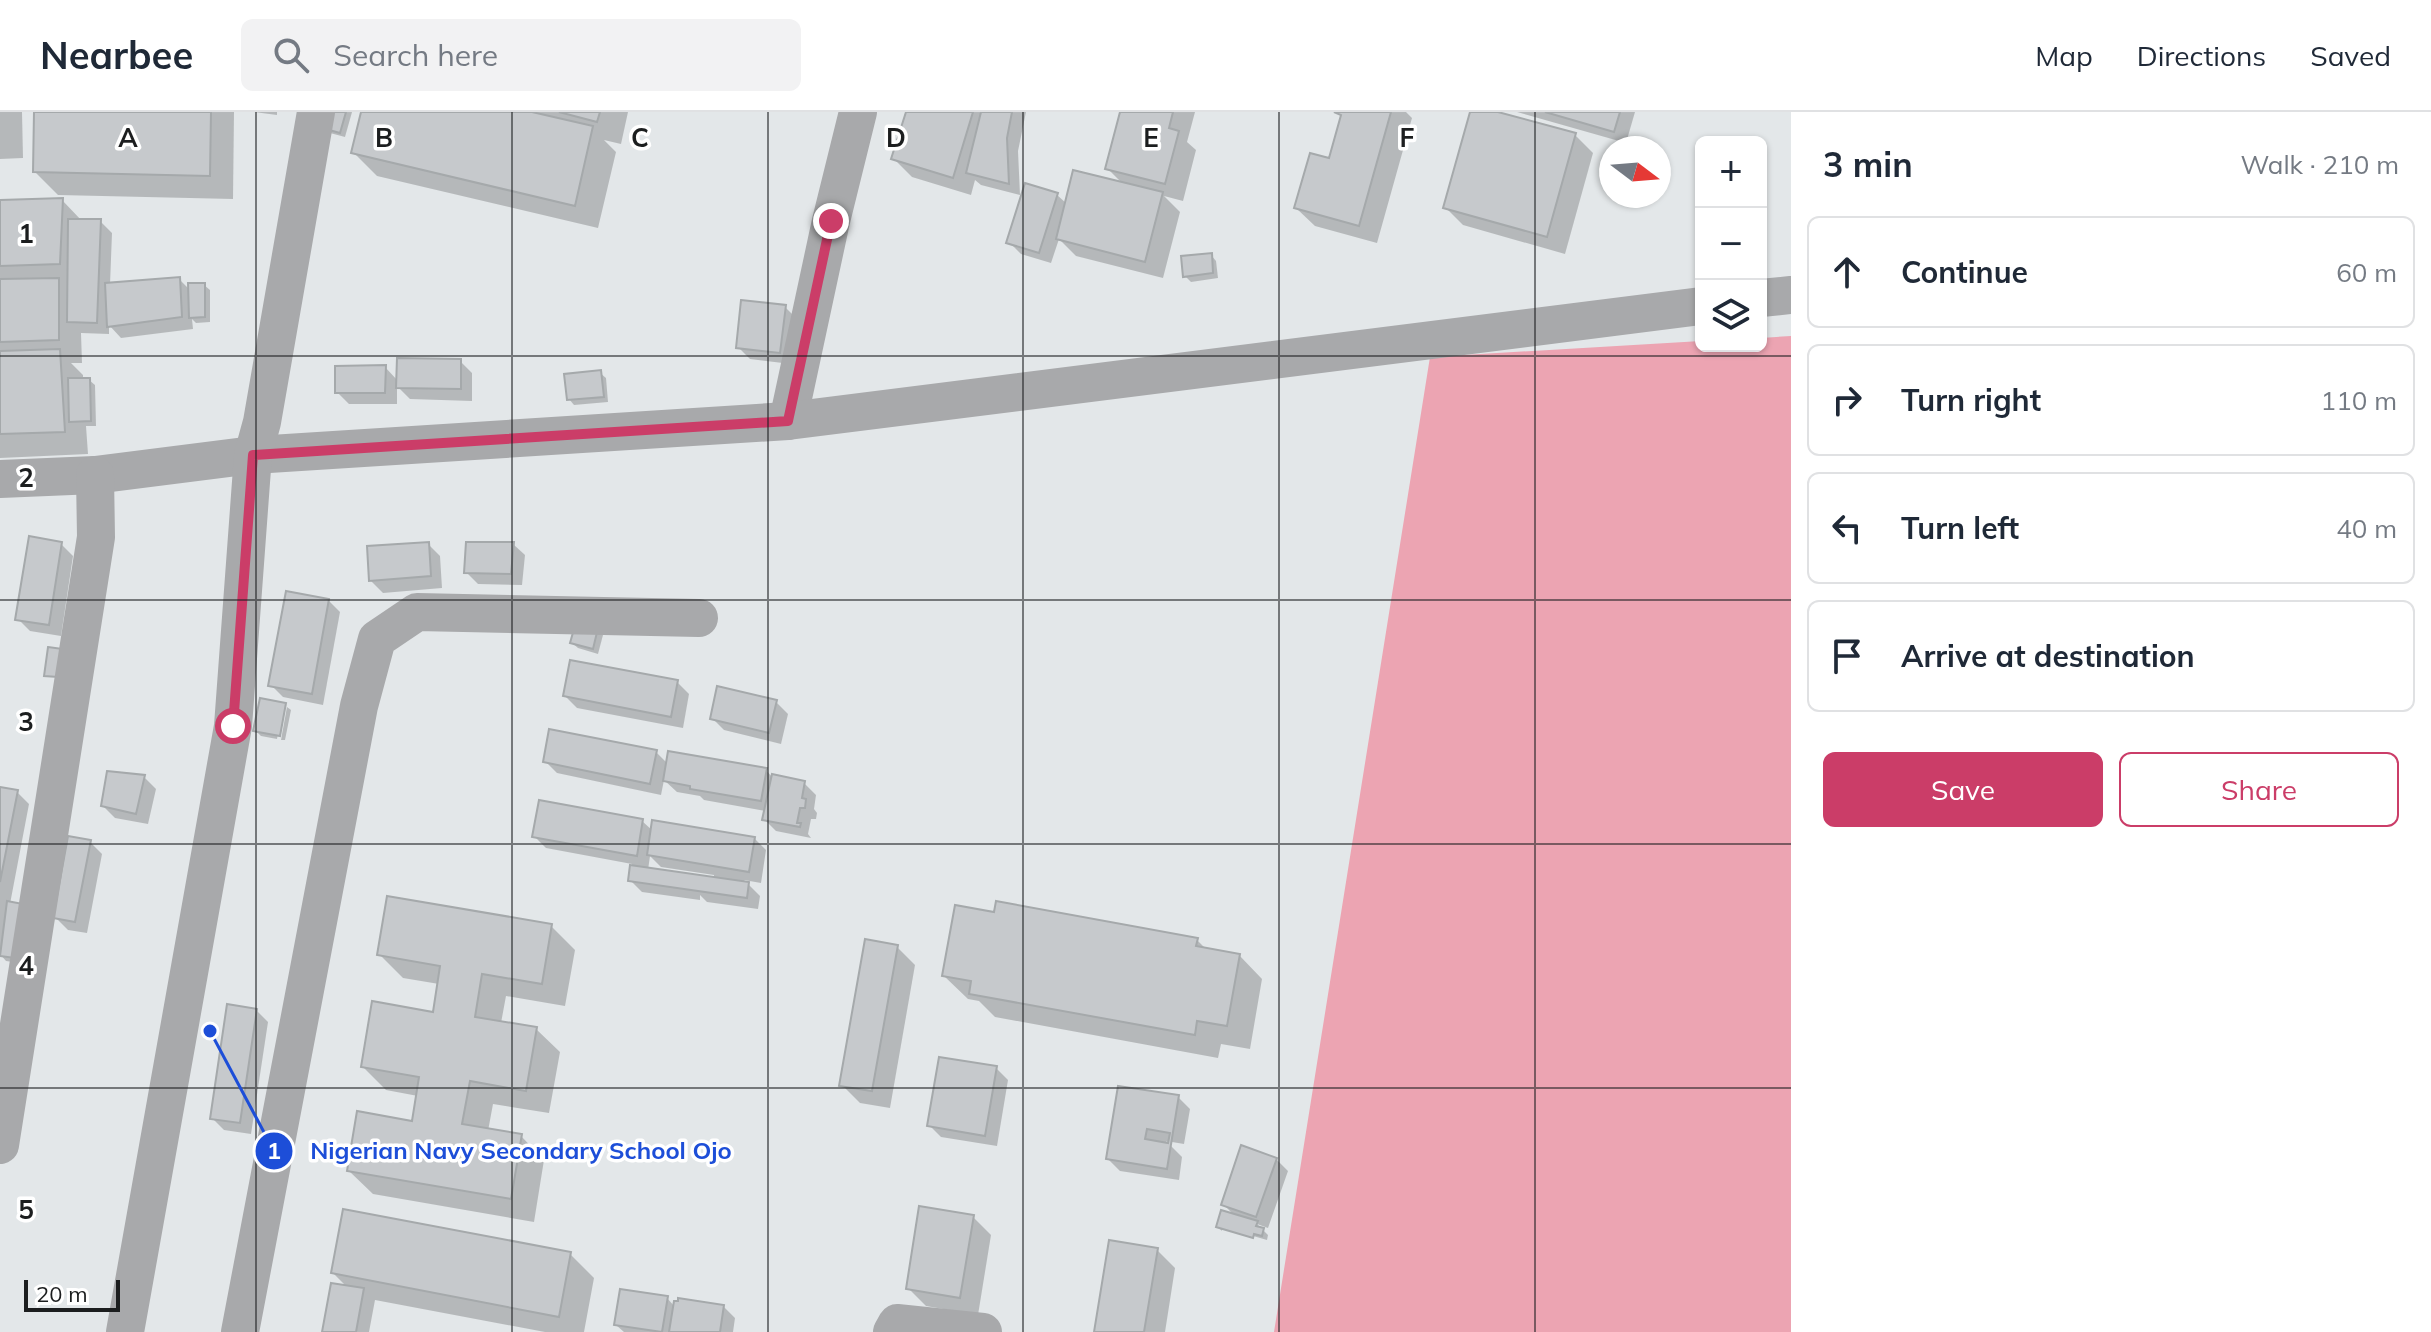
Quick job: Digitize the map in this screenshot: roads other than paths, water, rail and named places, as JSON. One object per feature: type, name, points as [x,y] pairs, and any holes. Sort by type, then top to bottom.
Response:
[{"type":"street","points":[[125,1332],[233,726],[253,455],[262,422],[316,112]]},
{"type":"street","points":[[788,421],[858,112]]},
{"type":"street","points":[[1767,297],[1791,295]]},
{"type":"street","points":[[0,479],[95,475],[253,455],[788,421],[1695,307]]},
{"type":"street","points":[[0,1145],[96,537],[95,475]]},
{"type":"street","points":[[240,1332],[359,706],[377,639],[417,612],[699,618]]},
{"type":"street","points":[[892,1332],[897,1323],[983,1332]]},
{"type":"place","name":"Nigerian Navy Secondary School Ojo","points":[[210,1031]]}]
